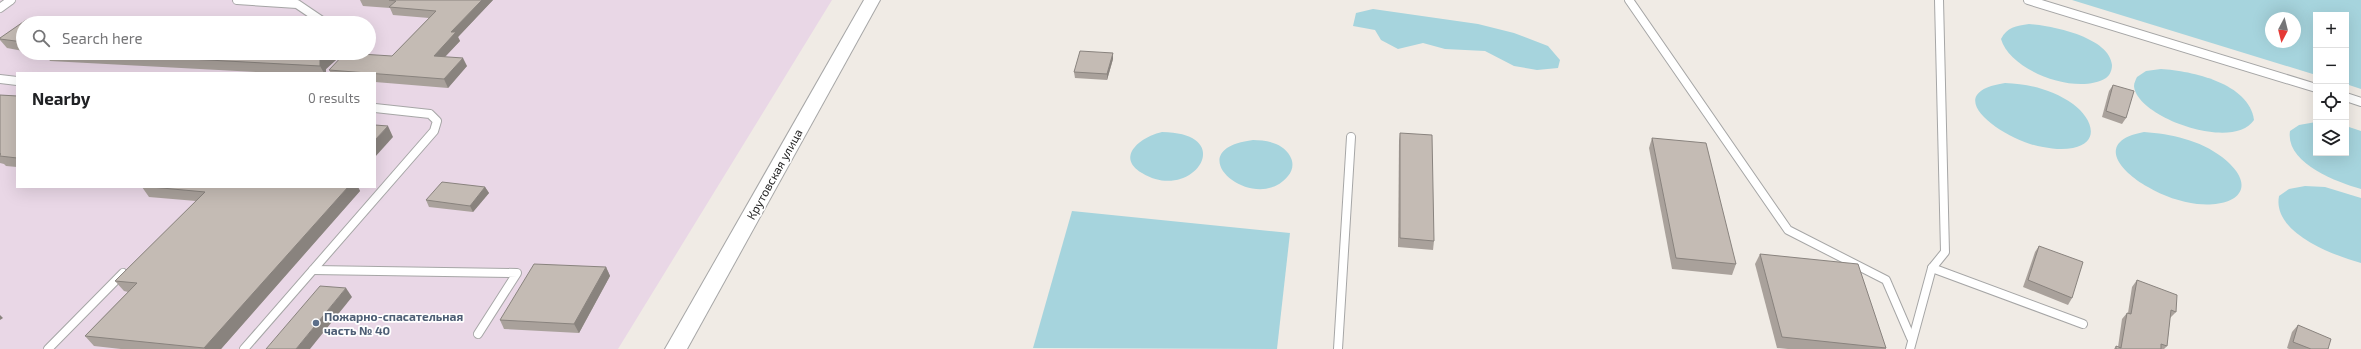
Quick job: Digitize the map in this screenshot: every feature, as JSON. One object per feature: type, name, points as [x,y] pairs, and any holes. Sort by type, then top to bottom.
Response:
[{"type":"street","name":"Крутовская улица","points":[[676,349],[872,0]]},
{"type":"lane","points":[[0,8],[10,0]]},
{"type":"lane","points":[[237,0],[297,4],[315,16]]},
{"type":"lane","points":[[1629,0],[1788,230],[1886,280],[1911,338]]},
{"type":"lane","points":[[1910,349],[1911,338],[1932,268],[1945,252],[1939,0]]},
{"type":"lane","points":[[2028,0],[2313,87]]},
{"type":"lane","points":[[0,79],[16,81]]},
{"type":"lane","points":[[2349,98],[2361,102]]},
{"type":"lane","points":[[244,349],[434,131],[437,121],[430,114],[376,108]]},
{"type":"lane","points":[[1338,349],[1351,137]]},
{"type":"lane","points":[[1932,268],[2083,324]]},
{"type":"lane","points":[[313,270],[517,273],[478,334]]},
{"type":"lane","points":[[48,349],[123,273]]},
{"type":"shaded area","points":[[0,0],[832,0],[618,349],[0,349]]},
{"type":"water","points":[[2072,0],[2361,0],[2361,89],[2349,85],[2349,12],[2313,12],[2313,74]]},
{"type":"water","points":[[1373,9],[1478,24],[1514,33],[1548,46],[1560,60],[1558,68],[1537,70],[1514,66],[1485,51],[1445,49],[1423,43],[1398,49],[1381,40],[1375,30],[1353,26],[1356,13]]},
{"type":"water","points":[[2029,24],[2064,30],[2078,34],[2090,40],[2101,47],[2109,55],[2112,65],[2110,74],[2106,78],[2094,83],[2079,84],[2062,82],[2031,70],[2017,61],[2007,51],[2001,39],[2006,32],[2016,26]]},
{"type":"water","points":[[2161,69],[2203,76],[2231,88],[2242,97],[2250,107],[2254,120],[2243,129],[2227,133],[2187,127],[2167,119],[2151,109],[2139,98],[2134,86],[2137,77],[2146,71]]},
{"type":"water","points":[[2005,83],[2032,86],[2049,91],[2073,104],[2089,122],[2091,129],[2088,140],[2082,145],[2073,148],[2050,148],[2029,144],[1997,128],[1985,118],[1977,107],[1976,97],[1985,89]]},
{"type":"water","points":[[2313,123],[2313,156],[2349,156],[2349,127],[2361,131],[2361,189],[2326,176],[2304,162],[2295,153],[2291,142],[2290,131],[2299,125]]},
{"type":"water","points":[[1162,132],[1186,135],[1199,143],[1203,154],[1200,164],[1191,174],[1177,180],[1160,180],[1142,173],[1134,167],[1131,160],[1131,154],[1134,148],[1147,138]]},
{"type":"water","points":[[2144,132],[2175,136],[2195,142],[2213,151],[2234,168],[2240,178],[2242,186],[2239,193],[2233,199],[2224,203],[2197,204],[2166,196],[2137,180],[2121,165],[2117,157],[2116,149],[2120,142],[2129,136]]},
{"type":"water","points":[[1253,140],[1279,145],[1287,152],[1292,161],[1292,169],[1290,174],[1274,187],[1258,189],[1242,185],[1228,177],[1221,167],[1220,156],[1230,146]]},
{"type":"water","points":[[2305,186],[2325,187],[2361,198],[2361,263],[2321,248],[2294,231],[2285,221],[2279,209],[2279,196],[2289,189]]},
{"type":"water","points":[[1072,211],[1290,233],[1277,349],[1033,348]]},
{"type":"building","points":[[389,0],[482,0],[451,32],[456,32],[434,56],[463,58],[444,79],[376,74],[376,72],[329,70],[338,60],[376,60],[376,55],[392,56],[436,11],[389,7],[396,1]]},
{"type":"building","points":[[16,27],[16,41],[0,38]]},
{"type":"building","points":[[1080,51],[1113,53],[1107,74],[1074,72]]},
{"type":"building","points":[[208,60],[320,60],[320,66]]},
{"type":"building","points":[[2113,85],[2134,91],[2126,118],[2106,111]]},
{"type":"building","points":[[0,95],[16,96],[16,158],[0,156]]},
{"type":"building","points":[[376,125],[388,126],[376,139]]},
{"type":"building","points":[[1400,133],[1432,135],[1434,241],[1400,238]]},
{"type":"building","points":[[1652,138],[1706,143],[1736,264],[1676,258]]},
{"type":"building","points":[[442,182],[485,187],[470,206],[426,200]]},
{"type":"building","points":[[162,188],[347,188],[204,348],[85,336],[137,283],[115,281],[205,192]]},
{"type":"building","points":[[2039,246],[2083,262],[2072,298],[2028,280]]},
{"type":"building","points":[[1760,254],[1858,264],[1886,348],[1782,337]]},
{"type":"building","points":[[534,264],[606,267],[574,324],[500,320]]},
{"type":"building","points":[[2137,280],[2177,295],[2176,312],[2171,310],[2167,346],[2161,344],[2161,349],[2116,349],[2116,346],[2121,348],[2127,313],[2131,314]]},
{"type":"building","points":[[320,286],[346,288],[296,349],[266,349]]},
{"type":"building","points":[[2298,325],[2331,339],[2328,349],[2311,349],[2293,342]]},
{"type":"place","name":"Пожарно-спасательная часть № 40","points":[[316,323]]}]
